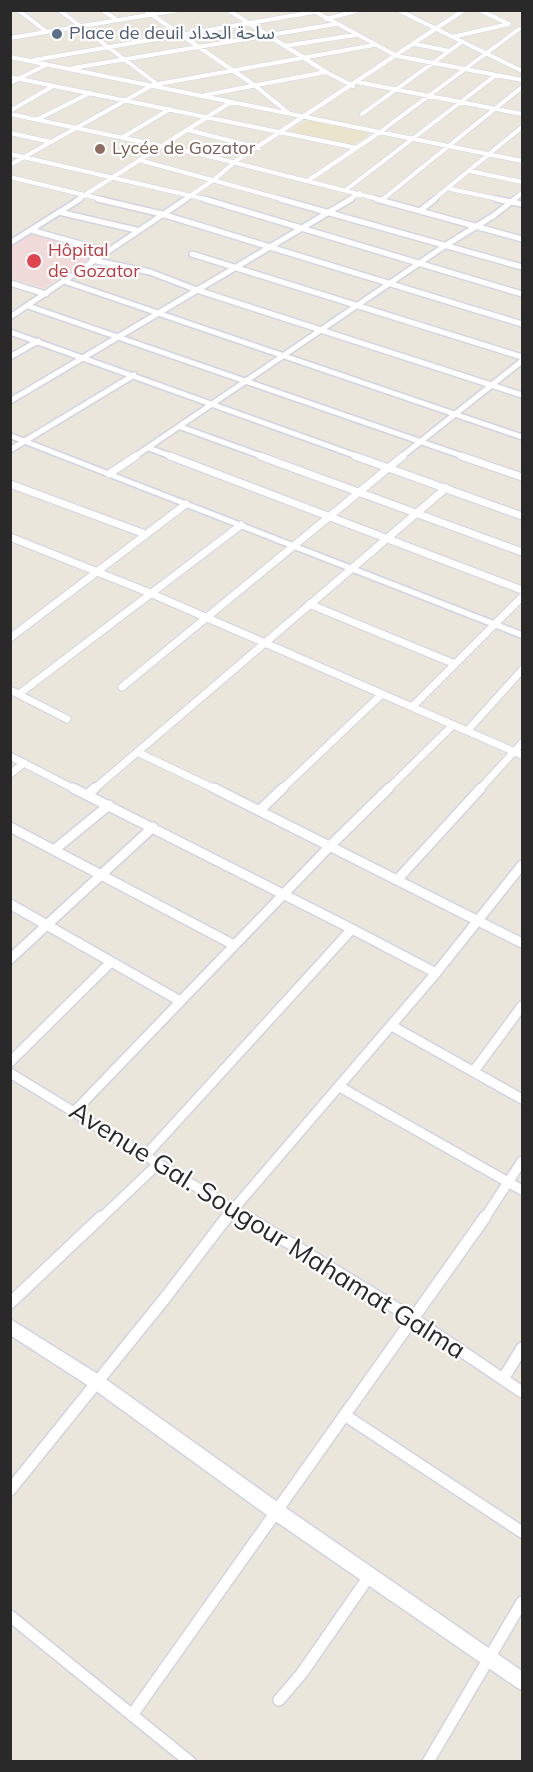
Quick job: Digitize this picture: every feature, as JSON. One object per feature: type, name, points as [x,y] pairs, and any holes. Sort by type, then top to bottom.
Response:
[{"type":"street","points":[[18,10],[47,32]]},
{"type":"street","points":[[59,10],[157,84]]},
{"type":"street","points":[[102,10],[117,20]]},
{"type":"street","points":[[145,10],[254,85],[290,114]]},
{"type":"street","points":[[10,38],[179,10]]},
{"type":"street","points":[[228,10],[326,72],[355,84],[395,89],[522,114]]},
{"type":"street","points":[[326,19],[360,10]]},
{"type":"street","points":[[398,10],[521,70]]},
{"type":"street","points":[[11,317],[136,230],[192,195],[236,161],[282,133],[464,10]]},
{"type":"street","points":[[309,180],[380,132],[521,30],[479,10]]},
{"type":"street","points":[[30,61],[313,11],[397,56],[522,80]]},
{"type":"street","points":[[66,69],[336,24]]},
{"type":"street","points":[[452,38],[509,24]]},
{"type":"street","points":[[284,46],[355,35]]},
{"type":"street","points":[[362,114],[462,42]]},
{"type":"street","points":[[415,44],[449,51]]},
{"type":"street","points":[[10,165],[150,86],[374,45]]},
{"type":"street","points":[[10,57],[522,161]]},
{"type":"street","points":[[10,83],[46,65]]},
{"type":"street","points":[[191,70],[201,76]]},
{"type":"street","points":[[200,96],[326,72]]},
{"type":"street","points":[[347,189],[496,75]]},
{"type":"street","points":[[10,77],[357,148]]},
{"type":"street","points":[[10,112],[52,86]]},
{"type":"street","points":[[383,199],[522,87]]},
{"type":"street","points":[[38,119],[88,94]]},
{"type":"street","points":[[10,243],[231,102]]},
{"type":"street","points":[[123,137],[170,109]]},
{"type":"street","points":[[10,112],[236,161],[347,189],[522,240]]},
{"type":"street","points":[[421,210],[450,189],[522,127]]},
{"type":"street","points":[[188,130],[259,148]]},
{"type":"street","points":[[10,133],[51,142]]},
{"type":"street","points":[[10,154],[192,195],[522,294]]},
{"type":"street","points":[[139,160],[215,178],[522,267]]},
{"type":"street","points":[[470,171],[522,182]]},
{"type":"street","points":[[10,177],[162,214],[267,248],[522,324]]},
{"type":"street","points":[[450,189],[522,204]]},
{"type":"street","points":[[10,401],[360,193]]},
{"type":"street","points":[[109,474],[360,306],[522,193]]},
{"type":"street","points":[[59,212],[136,230]]},
{"type":"street","points":[[31,230],[105,251]]},
{"type":"street","points":[[192,254],[522,359]]},
{"type":"street","points":[[92,260],[150,272],[196,290],[522,395]]},
{"type":"street","points":[[64,281],[522,437]]},
{"type":"street","points":[[10,283],[46,294]]},
{"type":"street","points":[[28,306],[522,477]]},
{"type":"street","points":[[10,332],[522,516]]},
{"type":"street","points":[[10,357],[38,341]]},
{"type":"street","points":[[122,687],[522,359]]},
{"type":"street","points":[[10,450],[134,375]]},
{"type":"street","points":[[181,427],[522,552]]},
{"type":"street","points":[[10,435],[522,635]]},
{"type":"street","points":[[149,448],[522,590]]},
{"type":"street","points":[[10,484],[145,534]]},
{"type":"street","points":[[88,794],[446,488]]},
{"type":"street","points":[[10,638],[186,504]]},
{"type":"street","points":[[20,694],[241,525]]},
{"type":"street","points":[[10,537],[150,593],[518,753]]},
{"type":"street","points":[[412,707],[522,597]]},
{"type":"street","points":[[309,604],[455,664]]},
{"type":"street","points":[[466,731],[522,670]]},
{"type":"street","points":[[10,690],[67,719]]},
{"type":"street","points":[[260,810],[382,694]]},
{"type":"street","points":[[74,1112],[330,846],[453,725]]},
{"type":"street","points":[[397,880],[518,753],[522,743]]},
{"type":"street","points":[[137,752],[260,810],[522,943]]},
{"type":"street","points":[[10,756],[285,894],[436,973]]},
{"type":"street","points":[[10,774],[24,763]]},
{"type":"street","points":[[54,850],[109,805]]},
{"type":"street","points":[[10,827],[234,945]]},
{"type":"street","points":[[10,959],[153,827]]},
{"type":"street","points":[[10,1490],[98,1383],[232,1210],[392,1026],[476,920],[522,867]]},
{"type":"street","points":[[10,904],[180,1001]]},
{"type":"street","points":[[145,1156],[352,929]]},
{"type":"street","points":[[10,1062],[111,962]]},
{"type":"street","points":[[474,1071],[522,1006]]},
{"type":"street","points":[[392,1026],[522,1099]]},
{"type":"street","name":"Avenue Gal. Sougour Mahamat Galma","points":[[10,1073],[414,1319],[522,1392]]},
{"type":"street","points":[[340,1087],[522,1190]]},
{"type":"street","points":[[132,1715],[346,1416],[522,1161]]},
{"type":"street","points":[[10,1303],[158,1164]]},
{"type":"street","points":[[10,1326],[98,1383],[277,1512],[522,1681]]},
{"type":"street","points":[[503,1379],[522,1348]]},
{"type":"street","points":[[346,1416],[522,1532]]},
{"type":"street","points":[[279,1700],[302,1673],[370,1575]]},
{"type":"street","points":[[428,1761],[522,1602]]},
{"type":"street","points":[[10,1616],[190,1761]]},
{"type":"shaded area","points":[[307,120],[370,133],[354,145],[290,132]]},
{"type":"shaded area","points":[[37,230],[100,251],[44,288],[11,278],[11,246]]},
{"type":"place","name":"Place de deuil ساحة الحداد","points":[[57,34]]},
{"type":"place","name":"Lycée de Gozator","points":[[100,149]]},
{"type":"place","name":"Hôpital de Gozator","points":[[34,261]]}]
